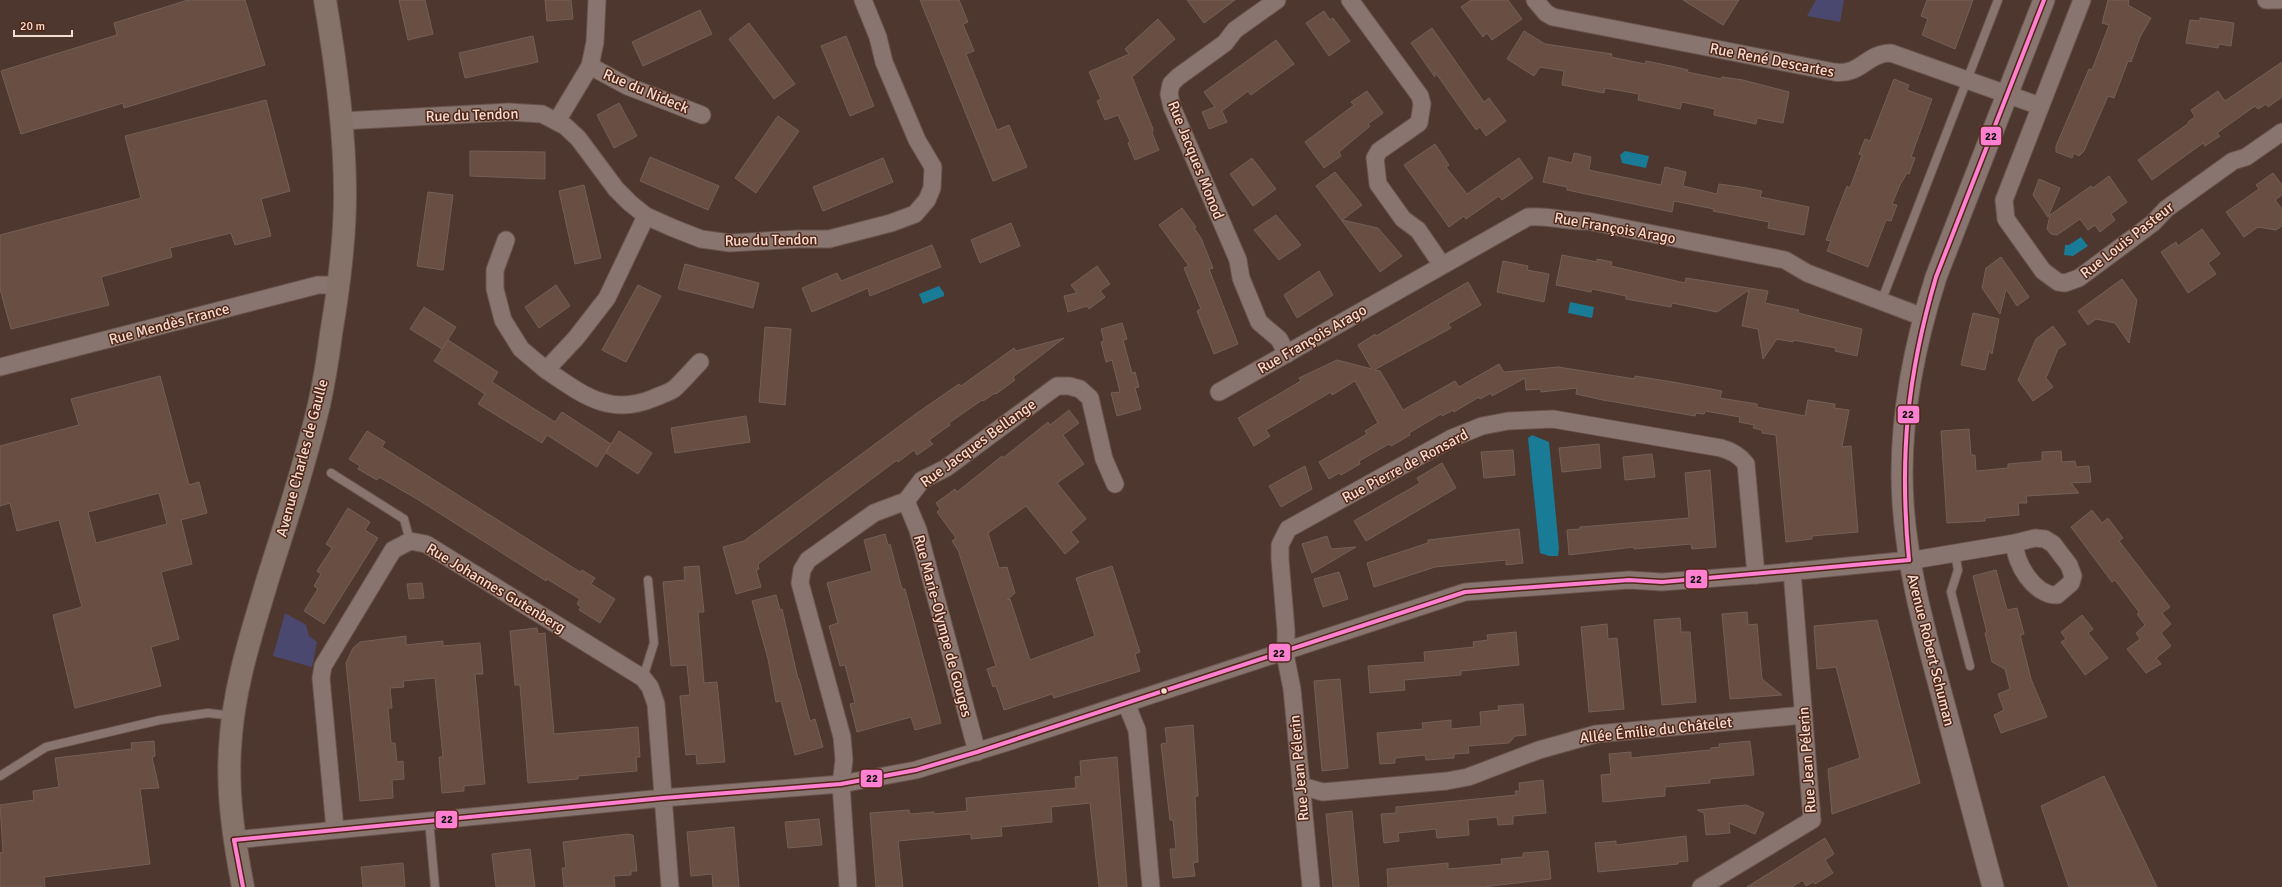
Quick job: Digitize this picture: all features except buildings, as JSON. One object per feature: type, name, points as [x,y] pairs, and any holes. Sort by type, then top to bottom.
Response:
[{"type":"main road","name":"Avenue Charles de Gaulle","points":[[243,887],[234,840],[229,770],[233,716],[247,648],[291,507],[319,404],[339,285],[345,195],[342,121],[325,0]]},
{"type":"street","name":"Rue du Nideck","points":[[557,121],[590,66],[595,42],[597,0]]},
{"type":"street","name":"Rue du Tendon","points":[[342,121],[509,112],[542,114],[557,121],[578,138],[616,190],[646,216],[701,239],[730,243],[798,239],[829,239],[892,223],[915,214],[927,200],[932,188],[933,167],[917,140],[884,62],[878,37],[863,0]]},
{"type":"street","name":"Rue Jacques Monod","points":[[1277,0],[1235,30],[1225,43],[1178,77],[1172,84],[1169,94],[1172,107],[1238,260],[1240,278],[1259,322],[1279,339],[1287,354]]},
{"type":"street","points":[[1350,0],[1420,96],[1422,104],[1419,123],[1379,151],[1375,158],[1378,184],[1403,219],[1418,230],[1442,265]]},
{"type":"street","name":"Rue René Descartes","points":[[1535,0],[1546,13],[1553,17],[1834,72],[1851,72],[1876,56],[1891,53],[2007,94]]},
{"type":"street","name":"Avenue Robert Schuman","points":[[1993,887],[1930,650],[1909,560],[1903,502],[1904,427],[1912,364],[1936,276],[2044,0]]},
{"type":"street","name":"Rue Louis Pasteur","points":[[2082,0],[2004,200],[2006,219],[2043,271],[2058,282],[2073,282],[2085,274],[2153,223],[2166,209],[2232,162],[2246,157],[2282,132]]},
{"type":"street","points":[[2266,0],[2279,0]]},
{"type":"street","name":"Rue du Nideck","points":[[590,66],[627,86],[702,115]]},
{"type":"street","points":[[2007,94],[2040,106]]},
{"type":"street","points":[[546,370],[576,338],[607,298],[646,216]]},
{"type":"street","name":"Rue François Arago","points":[[1218,392],[1528,217],[1543,216],[1571,222],[1588,222],[1785,260],[1807,273],[1924,317]]},
{"type":"street","points":[[506,240],[495,270],[495,289],[503,320],[521,349],[546,370],[580,393],[601,403],[621,405],[644,402],[673,389],[700,362]]},
{"type":"street","name":"Rue Mendès France","points":[[0,367],[318,285],[339,285]]},
{"type":"street","name":"Rue Jacques Bellange","points":[[906,501],[922,480],[946,468],[1057,386],[1069,386],[1080,389],[1090,398],[1104,459],[1115,484]]},
{"type":"street","name":"Rue Pierre de Ronsard","points":[[1286,649],[1280,545],[1288,530],[1452,438],[1482,426],[1508,421],[1553,419],[1721,448],[1740,456],[1746,464],[1756,575]]},
{"type":"street","points":[[848,887],[841,784],[844,760],[842,737],[800,583],[802,570],[808,560],[874,513],[906,501]]},
{"type":"street","name":"Rue Marie-Olympe de Gouges","points":[[906,501],[918,530],[977,752]]},
{"type":"street","name":"Rue Johannes Gutenberg","points":[[335,829],[321,678],[323,666],[393,550],[410,541],[426,544],[642,678],[650,687],[656,704],[670,887]]},
{"type":"street","points":[[234,840],[663,798],[841,784],[916,770],[977,752],[1286,649],[1465,592],[1629,580],[1662,582],[1756,575],[1909,560],[2015,543]]},
{"type":"street","name":"Rue Jean Pélerin","points":[[1701,887],[1812,820],[1792,571]]},
{"type":"street","name":"Rue Jean Pélerin","points":[[1286,649],[1292,689],[1311,887]]},
{"type":"street","points":[[1126,702],[1137,730],[1151,887]]},
{"type":"street","name":"Allée Émilie du Châtelet","points":[[1301,786],[1323,792],[1447,781],[1468,777],[1539,750],[1596,734],[1804,715]]},
{"type":"lane","points":[[1881,302],[1998,0]]},
{"type":"lane","points":[[331,473],[404,519],[410,541]]},
{"type":"lane","points":[[1956,553],[1958,570],[1951,592],[1970,666]]},
{"type":"lane","points":[[642,678],[654,643],[648,580]]},
{"type":"lane","points":[[0,776],[46,747],[160,720],[208,713],[233,716]]},
{"type":"lane","points":[[429,820],[435,887]]},
{"type":"shaded area","points":[[1816,0],[1844,0],[1840,22],[1807,16]]},
{"type":"shaded area","points":[[285,613],[306,625],[309,636],[317,642],[312,667],[273,656]]},
{"type":"water","points":[[1625,151],[1649,156],[1646,168],[1622,163],[1620,155]]},
{"type":"water","points":[[2081,237],[2088,246],[2073,256],[2064,255],[2065,245],[2069,245]]},
{"type":"water","points":[[939,286],[944,293],[944,296],[923,304],[919,294]]},
{"type":"water","points":[[1570,302],[1594,307],[1592,318],[1568,313]]},
{"type":"water","points":[[1532,435],[1549,442],[1559,549],[1558,556],[1549,556],[1540,553],[1528,438]]},
{"type":"transit line","name":"22","points":[[1909,560],[1905,487],[1908,417],[1912,383],[1926,313],[1936,277],[2044,0]]},
{"type":"transit line","name":"22","points":[[234,840],[663,798],[841,784],[916,770],[977,752],[1465,592],[1629,580],[1662,582],[1909,560]]},
{"type":"transit line","name":"22","points":[[234,840],[243,887]]}]
